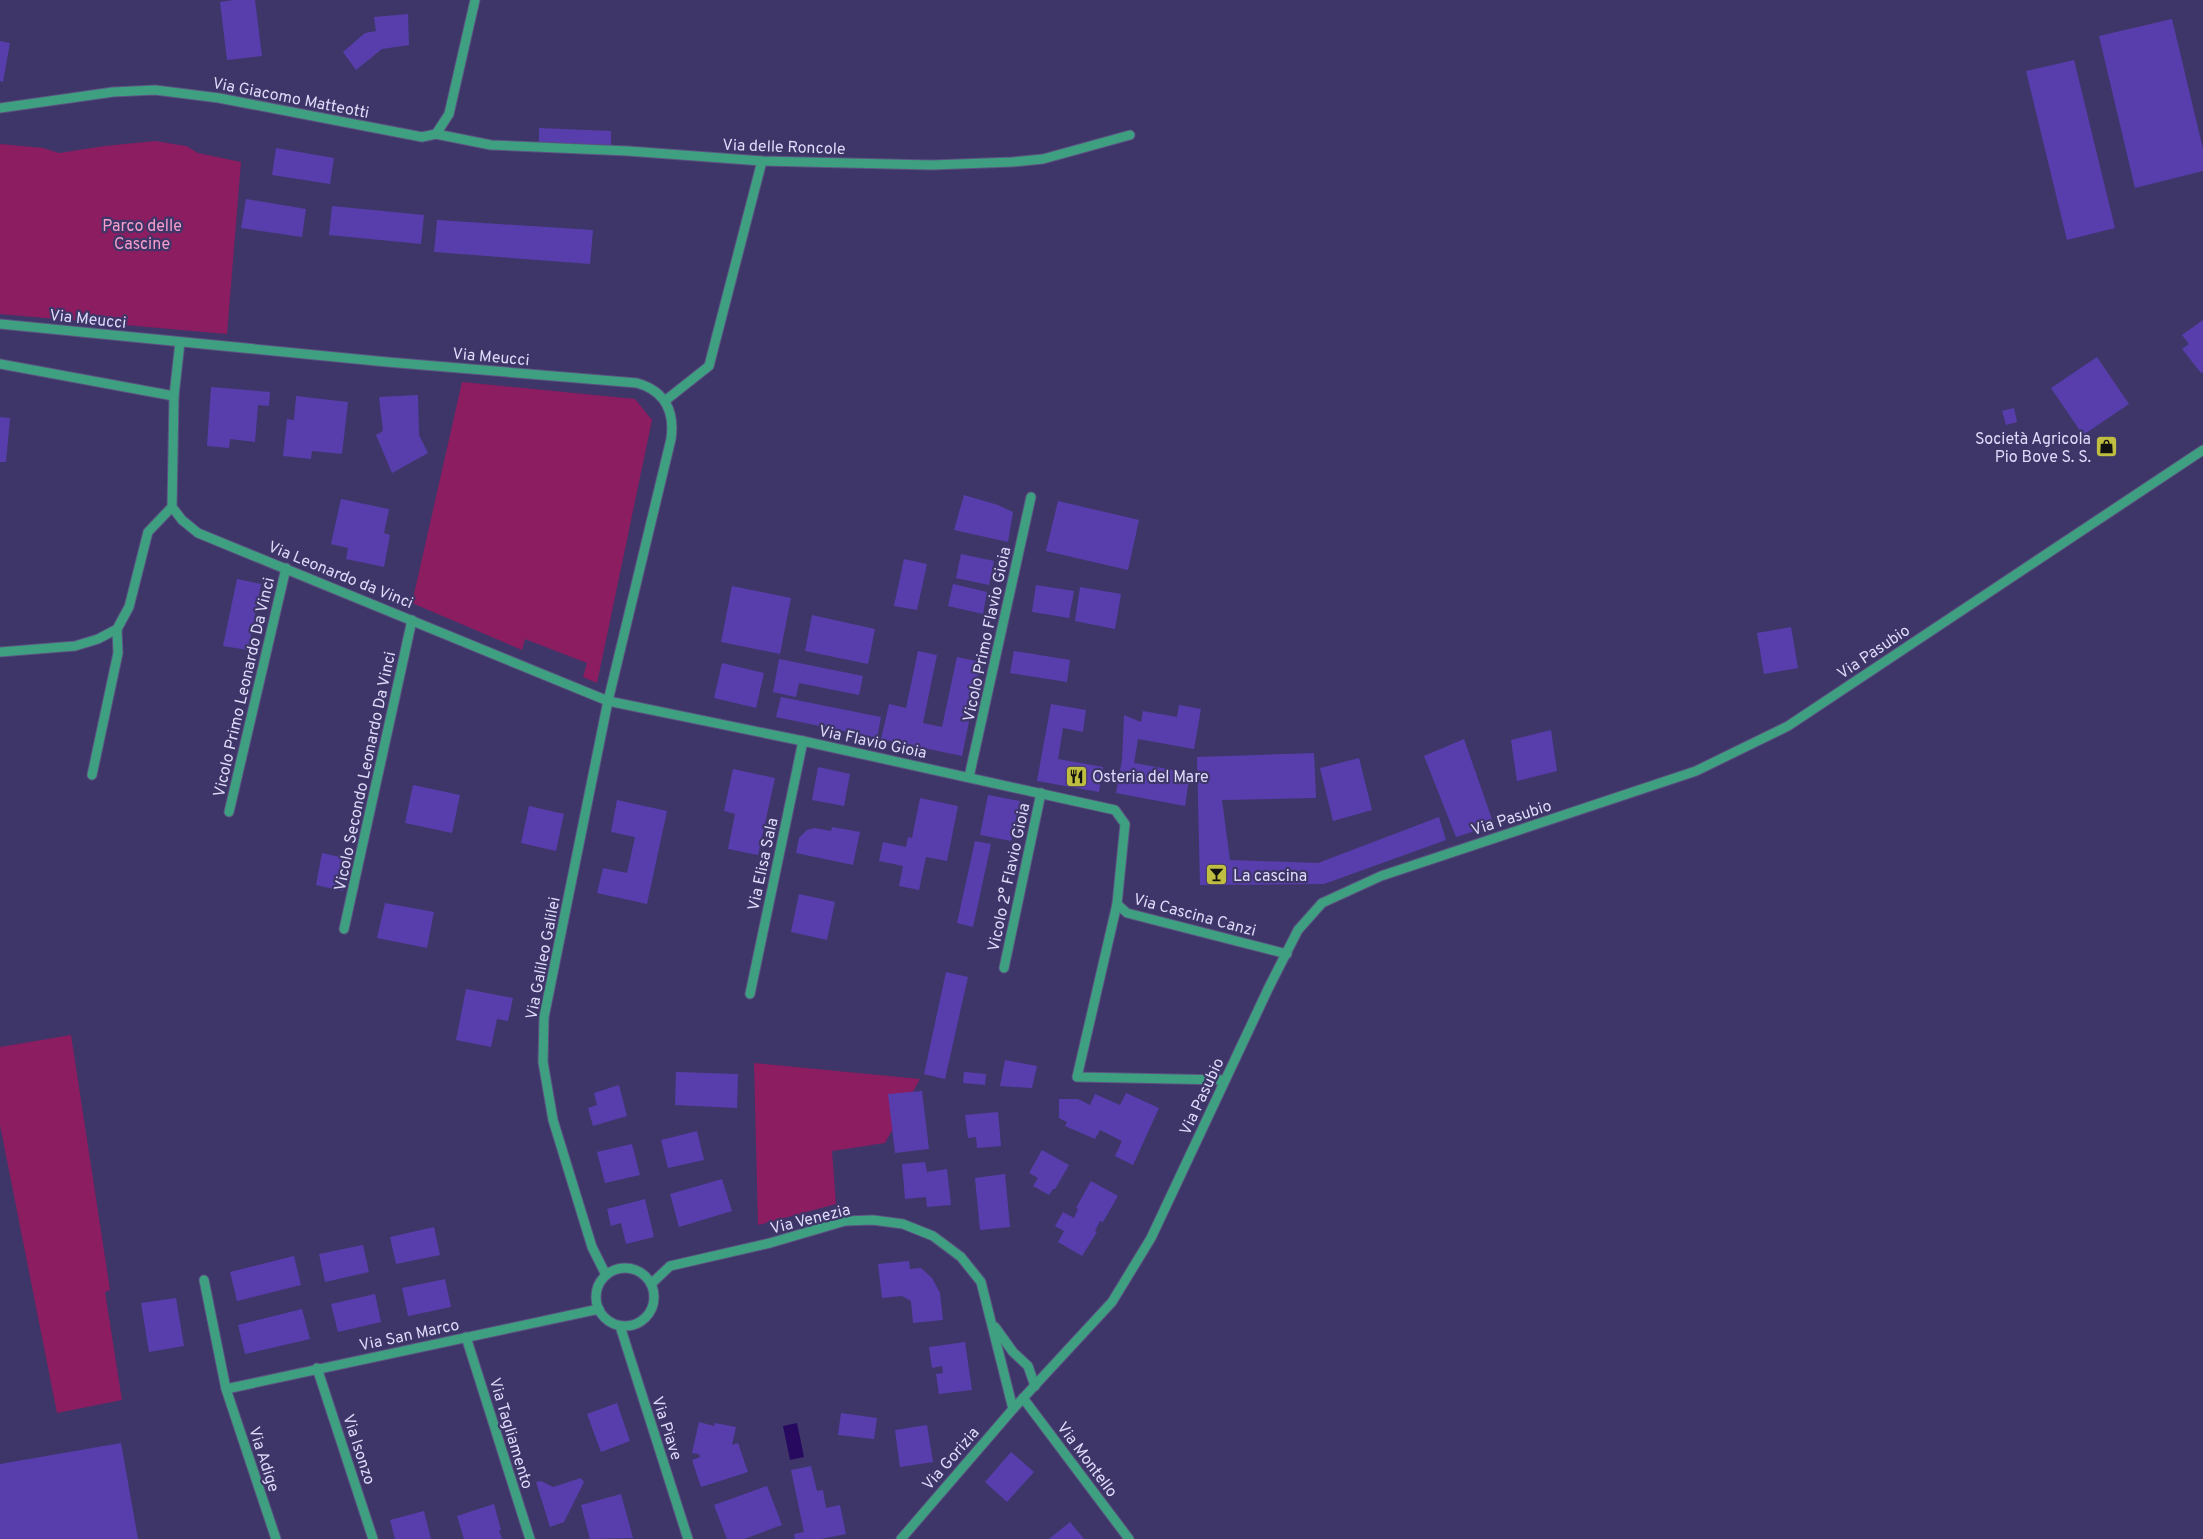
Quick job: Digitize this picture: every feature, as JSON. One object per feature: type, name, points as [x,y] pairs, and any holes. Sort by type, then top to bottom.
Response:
[{"type":"street","points":[[436,134],[449,114],[475,0]]},
{"type":"street","name":"Via Giacomo Matteotti","points":[[0,108],[113,92],[155,90],[220,98],[422,137],[436,134]]},
{"type":"street","name":"Via delle Roncole","points":[[436,134],[491,145],[628,151],[762,162],[932,165],[1043,159],[1130,135]]},
{"type":"street","points":[[608,701],[671,439],[673,426],[666,400],[709,366],[762,162]]},
{"type":"street","name":"Via Meucci","points":[[0,324],[637,383],[655,390],[666,400]]},
{"type":"street","points":[[0,652],[75,646],[98,639],[117,628],[129,607],[148,532],[172,507],[174,396],[180,342]]},
{"type":"street","points":[[0,364],[174,396]]},
{"type":"street","name":"Via Pasubio","points":[[1023,1398],[1112,1302],[1151,1238],[1268,988],[1298,930],[1322,903],[1381,876],[1696,771],[1788,726],[2092,522],[2203,450]]},
{"type":"street","name":"Vicolo Primo Flavio Gioia","points":[[969,778],[1031,496]]},
{"type":"street","name":"Via Leonardo da Vinci","points":[[172,507],[182,520],[198,533],[608,701]]},
{"type":"street","name":"Vicolo Primo Leonardo Da Vinci","points":[[229,812],[286,568]]},
{"type":"street","name":"Vicolo Secondo Leonardo Da Vinci","points":[[344,928],[412,620]]},
{"type":"street","points":[[92,775],[118,653],[117,628]]},
{"type":"street","name":"Via Flavio Gioia","points":[[608,701],[803,741],[1115,810],[1125,824]]},
{"type":"street","name":"Via Galileo Galilei","points":[[606,1275],[592,1246],[553,1120],[543,1062],[544,1017],[608,701]]},
{"type":"street","name":"Via Elisa Sala","points":[[750,994],[803,741]]},
{"type":"street","name":"Vicolo 2° Flavio Gioia","points":[[1004,968],[1041,793]]},
{"type":"street","name":"Via Cascina Canzi","points":[[1125,824],[1117,904],[1127,913],[1287,954]]},
{"type":"street","points":[[1117,904],[1077,1077],[1225,1080]]},
{"type":"street","name":"Via Venezia","points":[[651,1284],[670,1266],[770,1243],[845,1221],[880,1221],[903,1224],[933,1236],[961,1257],[981,1282],[1013,1409]]},
{"type":"street","points":[[626,1268],[637,1270],[646,1276],[651,1284],[654,1299],[650,1314],[643,1321],[629,1326],[620,1326],[604,1317],[598,1309],[596,1292],[600,1282],[606,1275],[626,1268]]},
{"type":"street","name":"Via Adige","points":[[204,1280],[226,1389],[276,1539]]},
{"type":"street","name":"Via San Marco","points":[[226,1389],[598,1309]]},
{"type":"street","name":"Via Venezia","points":[[992,1323],[1013,1352],[1028,1366],[1035,1386]]},
{"type":"street","name":"Via Piave","points":[[620,1326],[688,1539]]},
{"type":"street","name":"Via Tagliamento","points":[[466,1337],[530,1539]]},
{"type":"street","name":"Via Isonzo","points":[[317,1368],[373,1539]]},
{"type":"street","name":"Via Gorizia","points":[[901,1539],[1023,1398]]},
{"type":"street","name":"Via Montello","points":[[1023,1398],[1130,1539]]},
{"type":"green space","name":"Parco delle Cascine","points":[[155,141],[186,146],[198,153],[241,162],[227,334],[0,314],[0,144],[43,148],[59,153]]},
{"type":"green space","points":[[462,382],[635,399],[652,420],[597,683],[583,677],[587,663],[525,639],[522,650],[412,603]]},
{"type":"green space","points":[[71,1035],[110,1290],[105,1292],[122,1400],[57,1413],[0,1125],[0,1047]]},
{"type":"green space","points":[[754,1063],[920,1079],[885,1143],[832,1151],[836,1204],[758,1225]]},
{"type":"shaded area","points":[[797,1423],[804,1457],[790,1460],[783,1426]]},
{"type":"building","points":[[255,0],[262,56],[227,60],[220,2]]},
{"type":"building","points":[[408,14],[409,45],[382,49],[356,70],[343,52],[365,33],[376,31],[374,17]]},
{"type":"building","points":[[2172,19],[2203,149],[2203,171],[2135,188],[2099,36]]},
{"type":"building","points":[[0,41],[10,43],[3,82],[0,81]]},
{"type":"building","points":[[2074,60],[2115,228],[2067,240],[2026,71]]},
{"type":"building","points":[[539,128],[611,131],[611,145],[539,142]]},
{"type":"building","points":[[276,148],[334,158],[330,184],[272,175]]},
{"type":"building","points":[[246,199],[306,209],[302,237],[241,228]]},
{"type":"building","points":[[332,206],[424,215],[421,244],[329,235]]},
{"type":"building","points":[[437,220],[593,230],[590,264],[434,252]]},
{"type":"building","points":[[2203,320],[2203,372],[2201,373],[2182,349],[2189,344],[2182,335]]},
{"type":"building","points":[[2097,357],[2129,404],[2083,435],[2051,388]]},
{"type":"building","points":[[211,387],[270,392],[269,406],[258,405],[255,442],[230,439],[229,448],[207,446]]},
{"type":"building","points":[[418,395],[419,435],[428,453],[392,473],[376,435],[383,431],[379,397]]},
{"type":"building","points":[[296,396],[348,402],[342,454],[312,451],[311,459],[283,456],[287,419],[294,420]]},
{"type":"building","points":[[2014,408],[2017,422],[2006,425],[2002,411]]},
{"type":"building","points":[[0,417],[10,418],[6,462],[0,462]]},
{"type":"building","points":[[964,495],[998,505],[1013,512],[1008,542],[954,530]]},
{"type":"building","points":[[341,499],[389,509],[384,533],[390,535],[384,567],[346,559],[348,548],[331,544]]},
{"type":"building","points":[[1058,501],[1139,520],[1128,570],[1046,551]]},
{"type":"building","points":[[961,554],[994,561],[989,585],[956,578]]},
{"type":"building","points":[[904,559],[927,564],[917,610],[894,606]]},
{"type":"building","points":[[237,579],[261,584],[248,650],[223,646]]},
{"type":"building","points":[[953,584],[987,592],[983,614],[948,606]]},
{"type":"building","points":[[1036,585],[1074,591],[1069,618],[1032,612]]},
{"type":"building","points":[[732,586],[791,598],[780,654],[721,642]]},
{"type":"building","points":[[1080,587],[1121,594],[1115,629],[1075,621]]},
{"type":"building","points":[[812,615],[875,629],[868,664],[805,651]]},
{"type":"building","points":[[1791,627],[1798,668],[1764,674],[1757,633]]},
{"type":"building","points":[[918,651],[937,655],[923,723],[942,727],[957,657],[981,662],[962,756],[881,739],[889,704],[906,708]]},
{"type":"building","points":[[1014,651],[1070,660],[1067,682],[1010,673]]},
{"type":"building","points":[[779,659],[863,676],[859,695],[799,683],[796,697],[773,692]]},
{"type":"building","points":[[722,663],[764,673],[756,708],[714,698]]},
{"type":"building","points":[[781,697],[881,717],[877,738],[776,717]]},
{"type":"building","points":[[1051,704],[1086,710],[1083,732],[1063,728],[1058,759],[1103,767],[1099,792],[1037,781]]},
{"type":"building","points":[[1179,705],[1201,709],[1194,749],[1138,739],[1134,763],[1190,773],[1185,806],[1116,793],[1122,760],[1124,715],[1141,722],[1143,711],[1177,717]]},
{"type":"building","points":[[1551,730],[1557,771],[1517,781],[1511,740]]},
{"type":"building","points":[[1464,739],[1494,825],[1456,837],[1424,756]]},
{"type":"building","points":[[1314,753],[1316,798],[1222,800],[1230,860],[1318,863],[1439,817],[1446,840],[1324,884],[1200,885],[1197,757]]},
{"type":"building","points":[[1359,758],[1372,810],[1333,821],[1320,768]]},
{"type":"building","points":[[818,767],[850,774],[844,806],[812,800]]},
{"type":"building","points":[[733,769],[775,778],[758,855],[728,849],[735,814],[724,811]]},
{"type":"building","points":[[413,785],[460,795],[452,833],[405,823]]},
{"type":"building","points":[[988,795],[1020,801],[1011,841],[980,835]]},
{"type":"building","points":[[920,798],[958,806],[947,861],[926,857],[919,890],[899,886],[903,866],[879,861],[883,842],[906,847],[908,837],[912,838]]},
{"type":"building","points":[[617,800],[667,811],[647,904],[597,893],[603,868],[627,873],[635,837],[611,832]]},
{"type":"building","points":[[529,806],[564,814],[556,851],[521,843]]},
{"type":"building","points":[[832,827],[860,832],[853,865],[796,853],[799,838],[807,830],[815,828],[831,831]]},
{"type":"building","points":[[975,841],[991,844],[973,927],[957,923]]},
{"type":"building","points":[[322,853],[349,859],[343,891],[316,885]]},
{"type":"building","points":[[799,894],[835,902],[827,940],[791,932]]},
{"type":"building","points":[[385,903],[434,912],[427,948],[377,938]]},
{"type":"building","points":[[946,972],[968,977],[945,1079],[924,1074]]},
{"type":"building","points":[[466,989],[513,998],[508,1021],[497,1019],[491,1047],[456,1040]]},
{"type":"building","points":[[1005,1060],[1037,1066],[1032,1088],[1000,1086]]},
{"type":"building","points":[[676,1072],[738,1074],[737,1108],[675,1105]]},
{"type":"building","points":[[964,1072],[986,1074],[985,1085],[963,1083]]},
{"type":"building","points":[[619,1085],[627,1116],[593,1126],[588,1108],[597,1105],[594,1093]]},
{"type":"building","points":[[922,1091],[929,1149],[895,1153],[888,1094]]},
{"type":"building","points":[[1126,1093],[1159,1108],[1133,1165],[1115,1156],[1122,1141],[1100,1130],[1095,1139],[1065,1126],[1067,1122],[1059,1118],[1059,1099],[1078,1099],[1090,1105],[1095,1094],[1120,1105]]},
{"type":"building","points":[[998,1112],[1001,1146],[977,1148],[976,1137],[968,1138],[965,1115]]},
{"type":"building","points":[[697,1131],[704,1160],[668,1168],[661,1140]]},
{"type":"building","points":[[632,1144],[640,1175],[605,1183],[597,1152]]},
{"type":"building","points":[[1042,1150],[1069,1165],[1055,1189],[1049,1195],[1033,1186],[1038,1178],[1029,1173]]},
{"type":"building","points":[[925,1162],[927,1172],[947,1169],[951,1205],[927,1207],[926,1197],[905,1199],[902,1164]]},
{"type":"building","points":[[1005,1174],[1010,1227],[980,1230],[975,1178]]},
{"type":"building","points":[[722,1179],[732,1211],[679,1227],[670,1194]]},
{"type":"building","points":[[1091,1181],[1118,1196],[1103,1222],[1100,1221],[1095,1231],[1097,1232],[1082,1256],[1058,1242],[1064,1231],[1055,1226],[1063,1212],[1074,1218],[1078,1209],[1076,1208]]},
{"type":"building","points":[[645,1199],[654,1237],[626,1244],[621,1223],[611,1226],[607,1209]]},
{"type":"building","points":[[434,1227],[440,1255],[396,1264],[390,1237]]},
{"type":"building","points":[[363,1245],[369,1272],[325,1282],[319,1254]]},
{"type":"building","points":[[294,1256],[301,1285],[237,1301],[230,1272]]},
{"type":"building","points":[[909,1261],[910,1269],[921,1268],[932,1278],[940,1293],[943,1320],[913,1323],[911,1301],[902,1296],[882,1298],[878,1264]]},
{"type":"building","points":[[445,1279],[451,1307],[408,1316],[402,1288]]},
{"type":"building","points":[[375,1294],[381,1322],[338,1332],[331,1304]]},
{"type":"building","points":[[176,1298],[184,1346],[149,1352],[141,1303]]},
{"type":"building","points":[[302,1309],[310,1339],[245,1354],[238,1325]]},
{"type":"building","points":[[965,1342],[972,1390],[939,1394],[936,1374],[943,1373],[942,1366],[932,1368],[929,1347]]},
{"type":"building","points":[[617,1403],[630,1441],[601,1452],[587,1414]]},
{"type":"building","points":[[841,1413],[877,1418],[874,1439],[838,1435]]},
{"type":"building","points":[[699,1422],[714,1426],[715,1423],[736,1427],[732,1445],[738,1443],[748,1472],[701,1487],[692,1460],[700,1457],[699,1454],[692,1453]]},
{"type":"building","points":[[927,1425],[933,1462],[900,1467],[895,1430]]},
{"type":"building","points":[[121,1443],[138,1539],[0,1539],[0,1464]]},
{"type":"building","points":[[1011,1452],[1034,1472],[1007,1502],[985,1482]]},
{"type":"building","points":[[811,1466],[817,1491],[823,1490],[826,1508],[840,1505],[846,1534],[820,1539],[795,1539],[794,1534],[804,1532],[791,1470]]},
{"type":"building","points":[[581,1478],[584,1482],[564,1522],[550,1527],[536,1482],[541,1481],[553,1487]]},
{"type":"building","points":[[767,1486],[782,1525],[744,1539],[727,1539],[714,1505]]},
{"type":"building","points":[[621,1494],[633,1538],[590,1539],[581,1505]]},
{"type":"building","points":[[494,1504],[502,1539],[464,1539],[457,1516]]},
{"type":"building","points":[[424,1511],[431,1539],[395,1539],[390,1520]]},
{"type":"building","points":[[1070,1522],[1084,1539],[1049,1539]]},
{"type":"place","name":"Società Agricola Pio Bove S. S.","points":[[2107,447]]},
{"type":"place","name":"Osteria del Mare","points":[[1076,776]]},
{"type":"place","name":"La cascina","points":[[1217,875]]}]
